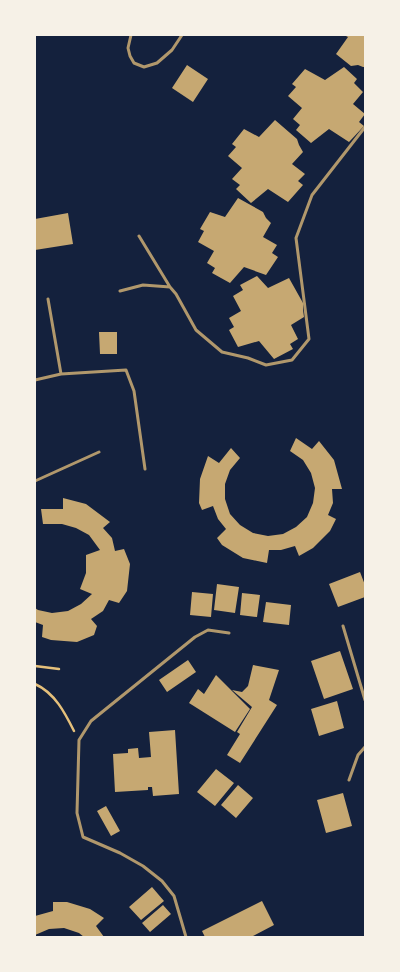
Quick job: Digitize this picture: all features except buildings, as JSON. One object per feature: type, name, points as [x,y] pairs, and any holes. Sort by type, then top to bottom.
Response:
[{"type":"lane","points":[[131,35],[128,48],[130,56],[134,63],[144,67],[157,64],[172,50],[182,35]]},
{"type":"lane","points":[[139,236],[170,287],[176,294],[196,330],[222,352],[248,358],[266,365],[292,360],[309,339],[296,238],[312,195],[365,127]]},
{"type":"lane","points":[[120,290],[143,285],[170,287]]},
{"type":"lane","points":[[48,299],[61,374]]},
{"type":"lane","points":[[35,380],[61,374],[126,370],[134,391],[146,469]]},
{"type":"lane","points":[[35,481],[99,452]]},
{"type":"lane","points":[[343,626],[365,700]]},
{"type":"lane","points":[[186,937],[174,896],[162,881],[143,866],[120,853],[83,837],[77,813],[79,740],[91,721],[195,637],[208,630],[229,633]]},
{"type":"lane","points":[[349,780],[358,755],[365,747]]},
{"type":"path","points":[[35,666],[59,669]]},
{"type":"path","points":[[35,684],[41,686],[55,699],[79,740]]}]
